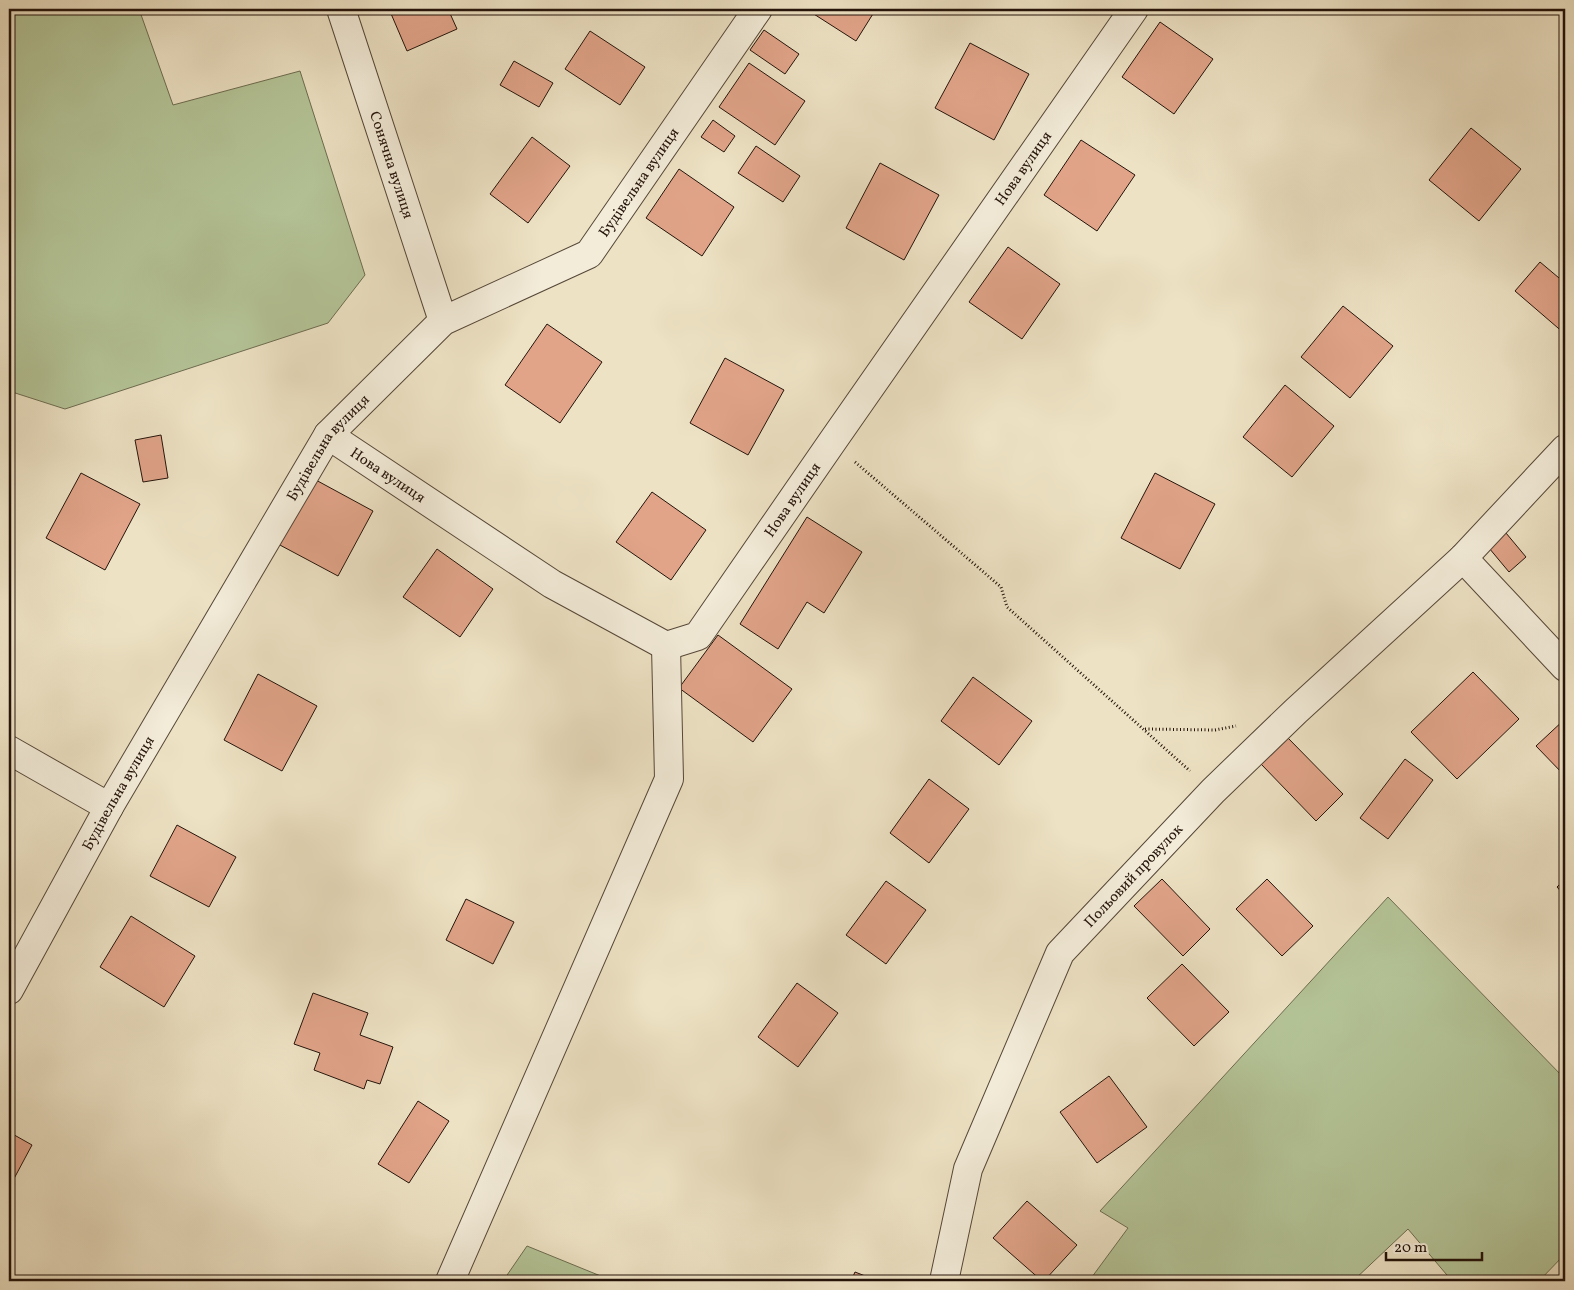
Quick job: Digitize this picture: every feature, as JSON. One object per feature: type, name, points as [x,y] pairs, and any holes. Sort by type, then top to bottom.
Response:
[{"type":"street","name":"Сонячна вулиця","points":[[341,9],[443,321]]},
{"type":"street","name":"Будівельна вулиця","points":[[9,990],[108,807],[328,435],[443,321],[589,254],[758,9]]},
{"type":"street","name":"Нова вулиця","points":[[328,435],[552,584],[666,646],[698,636],[1134,9]]},
{"type":"street","name":"Польовий провулок","points":[[944,1281],[968,1169],[1060,953],[1212,791],[1463,558],[1565,449]]},
{"type":"street","points":[[1463,558],[1562,656]]},
{"type":"street","points":[[450,1281],[669,779],[666,646]]},
{"type":"street","points":[[9,750],[108,807]]},
{"type":"path","points":[[832,442],[1001,587],[1007,607],[1212,791]]},
{"type":"path","points":[[1145,729],[1215,730],[1242,724]]},
{"type":"green space","points":[[9,9],[139,9],[173,105],[300,71],[365,275],[328,323],[65,409],[9,391]]},
{"type":"green space","points":[[1388,897],[1565,1079],[1565,1254],[1539,1281],[1452,1281],[1408,1229],[1353,1281],[1089,1281],[1128,1228],[1100,1211]]},
{"type":"green space","points":[[527,1246],[613,1281],[503,1281]]},
{"type":"building","points":[[389,9],[448,9],[457,29],[407,51]]},
{"type":"building","points":[[806,9],[876,9],[856,41]]},
{"type":"building","points":[[1160,22],[1213,59],[1174,114],[1122,77]]},
{"type":"building","points":[[764,30],[799,54],[785,74],[750,50]]},
{"type":"building","points":[[590,31],[645,67],[620,105],[565,69]]},
{"type":"building","points":[[970,43],[1029,74],[994,140],[935,108]]},
{"type":"building","points":[[514,61],[553,83],[539,107],[500,85]]},
{"type":"building","points":[[749,63],[805,101],[775,145],[719,107]]},
{"type":"building","points":[[713,120],[735,136],[724,152],[701,137]]},
{"type":"building","points":[[1471,128],[1521,169],[1479,221],[1429,180]]},
{"type":"building","points":[[532,137],[570,166],[528,223],[490,194]]},
{"type":"building","points":[[1081,140],[1135,175],[1097,231],[1044,195]]},
{"type":"building","points":[[756,146],[800,176],[783,202],[738,173]]},
{"type":"building","points":[[880,163],[939,195],[904,260],[846,228]]},
{"type":"building","points":[[679,169],[734,207],[702,256],[646,218]]},
{"type":"building","points":[[1008,247],[1060,284],[1022,339],[969,302]]},
{"type":"building","points":[[1540,262],[1565,283],[1565,334],[1515,291]]},
{"type":"building","points":[[1343,306],[1393,346],[1350,398],[1301,357]]},
{"type":"building","points":[[547,324],[602,362],[560,423],[505,385]]},
{"type":"building","points":[[725,358],[784,390],[748,455],[690,423]]},
{"type":"building","points":[[1285,385],[1334,426],[1292,477],[1243,437]]},
{"type":"building","points":[[161,435],[168,478],[143,482],[135,440]]},
{"type":"building","points":[[81,473],[140,504],[105,570],[46,538]]},
{"type":"building","points":[[1155,473],[1215,504],[1180,569],[1121,538]]},
{"type":"building","points":[[314,479],[373,511],[338,576],[278,544]]},
{"type":"building","points":[[652,492],[706,530],[671,580],[616,542]]},
{"type":"building","points":[[807,517],[862,552],[824,613],[807,602],[778,649],[740,624]]},
{"type":"building","points":[[1501,527],[1526,557],[1509,572],[1484,542]]},
{"type":"building","points":[[437,549],[493,589],[460,637],[403,597]]},
{"type":"building","points":[[718,635],[792,689],[753,742],[679,688]]},
{"type":"building","points":[[1473,672],[1519,719],[1457,779],[1411,732]]},
{"type":"building","points":[[258,674],[317,706],[282,771],[224,740]]},
{"type":"building","points":[[973,677],[1032,721],[999,765],[941,721]]},
{"type":"building","points":[[1565,719],[1565,776],[1536,746]]},
{"type":"building","points":[[1288,738],[1343,794],[1316,821],[1261,764]]},
{"type":"building","points":[[1405,759],[1433,780],[1388,839],[1360,818]]},
{"type":"building","points":[[929,779],[969,809],[929,863],[890,833]]},
{"type":"building","points":[[177,825],[236,857],[209,907],[150,876]]},
{"type":"building","points":[[1162,879],[1210,929],[1183,956],[1134,906]]},
{"type":"building","points":[[1267,879],[1313,926],[1282,956],[1236,909]]},
{"type":"building","points":[[1565,879],[1565,896],[1557,887]]},
{"type":"building","points":[[886,881],[926,910],[886,964],[846,935]]},
{"type":"building","points":[[466,899],[514,922],[493,964],[446,940]]},
{"type":"building","points":[[131,916],[195,956],[164,1007],[100,967]]},
{"type":"building","points":[[1182,964],[1229,1012],[1194,1046],[1147,998]]},
{"type":"building","points":[[797,983],[838,1013],[798,1067],[758,1037]]},
{"type":"building","points":[[313,993],[368,1013],[360,1035],[393,1047],[380,1084],[367,1080],[364,1089],[314,1070],[320,1053],[294,1044]]},
{"type":"building","points":[[1109,1076],[1147,1127],[1097,1163],[1060,1112]]},
{"type":"building","points":[[418,1101],[449,1121],[409,1183],[378,1164]]},
{"type":"building","points":[[9,1132],[32,1145],[9,1188]]},
{"type":"building","points":[[1027,1201],[1077,1245],[1044,1281],[993,1238]]},
{"type":"building","points":[[855,1272],[878,1281],[851,1281]]}]
